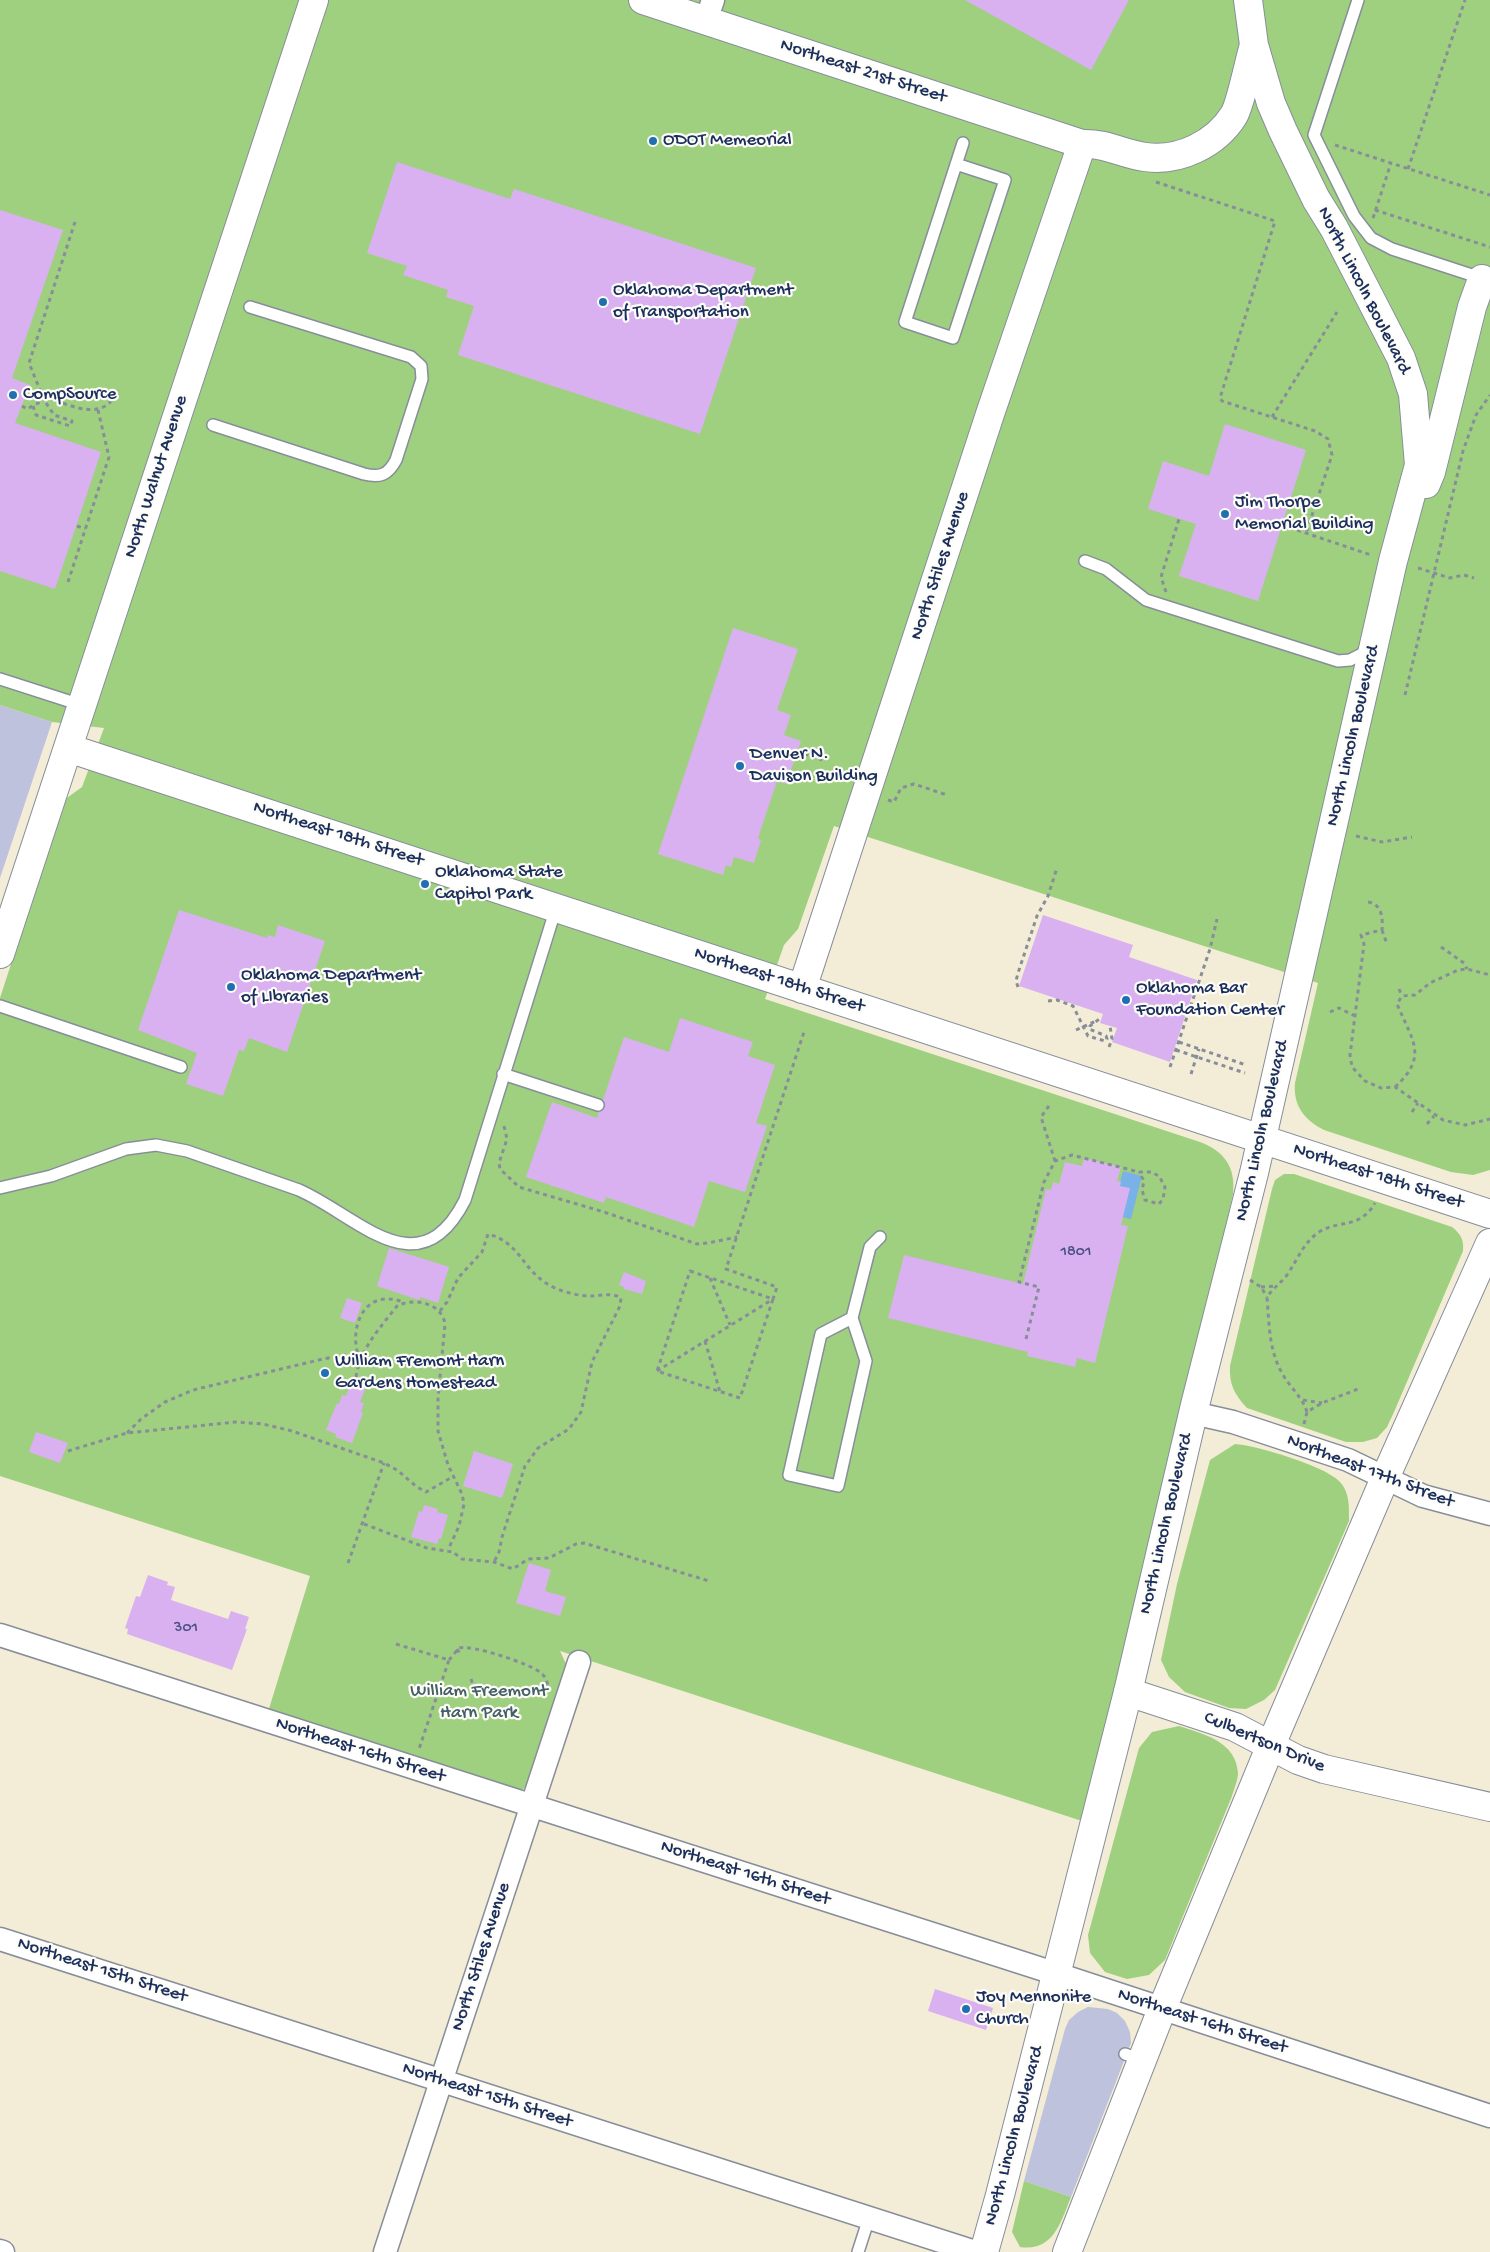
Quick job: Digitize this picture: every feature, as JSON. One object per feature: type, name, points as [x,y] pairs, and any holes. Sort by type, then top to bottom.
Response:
[{"type":"street","name":"North Walnut Avenue","points":[[2,943],[314,0]]},
{"type":"street","name":"Northeast 21st Street","points":[[643,0],[709,10],[1082,144],[1098,144],[1135,155],[1157,158],[1175,156],[1200,147],[1220,132],[1235,114],[1254,45]]},
{"type":"street","name":"North Lincoln Boulevard","points":[[984,2252],[1128,1692],[1193,1413],[1261,1140],[1418,465],[1413,394],[1401,358],[1334,228],[1316,199],[1271,103],[1254,45],[1248,0]]},
{"type":"street","name":"North Stiles Avenue","points":[[802,989],[990,414],[1082,144]]},
{"type":"street","points":[[1396,562],[1431,472],[1472,307],[1486,280]]},
{"type":"street","name":"Northeast 18th Street","points":[[68,748],[1490,1214]]},
{"type":"street","points":[[1067,2252],[1134,2057],[1162,2009],[1271,1744],[1385,1478],[1490,1243]]},
{"type":"street","name":"Northeast 17th Street","points":[[1193,1413],[1233,1422],[1348,1460],[1423,1496],[1490,1514]]},
{"type":"street","name":"Northeast 16th Street","points":[[0,1635],[1057,1974],[1490,2116]]},
{"type":"street","name":"North Stiles Avenue","points":[[386,2252],[579,1662]]},
{"type":"street","name":"Culbertson Drive","points":[[1128,1692],[1235,1727],[1271,1744],[1298,1760],[1324,1769],[1490,1808]]},
{"type":"street","name":"Northeast 15th Street","points":[[0,1939],[975,2252]]},
{"type":"lane","points":[[1358,0],[1314,135],[1354,216],[1371,238],[1392,249],[1486,280]]},
{"type":"lane","points":[[956,164],[1004,180],[953,338],[905,322],[956,164],[963,143]]},
{"type":"lane","points":[[213,425],[364,474],[373,476],[384,475],[389,472],[396,460],[413,406],[423,372],[418,361],[250,307]]},
{"type":"lane","points":[[1084,561],[1106,569],[1146,600],[1338,661],[1350,660],[1374,648]]},
{"type":"lane","points":[[0,678],[81,706]]},
{"type":"lane","points":[[0,1188],[51,1176],[126,1149],[141,1146],[173,1147],[290,1187],[311,1196],[349,1220],[373,1232],[404,1244],[416,1245],[429,1242],[440,1234],[460,1210],[469,1190],[491,1113],[556,907]]},
{"type":"lane","points":[[0,1006],[181,1067]]},
{"type":"lane","points":[[503,1074],[598,1105]]},
{"type":"lane","points":[[852,1318],[821,1334],[789,1475],[838,1486],[866,1361],[852,1318],[870,1247],[880,1237]]},
{"type":"lane","points":[[858,2252],[869,2218]]},
{"type":"path","points":[[1408,169],[1465,0]]},
{"type":"path","points":[[1320,148],[1331,144],[1490,195]]},
{"type":"path","points":[[1372,221],[1391,163]]},
{"type":"path","points":[[1148,179],[1275,220],[1220,398],[1222,401],[1315,431],[1328,440],[1332,455],[1306,533]]},
{"type":"path","points":[[1376,210],[1490,248]]},
{"type":"path","points":[[33,406],[36,415],[70,426],[72,421],[54,416],[29,363],[75,222]]},
{"type":"path","points":[[1272,417],[1337,312]]},
{"type":"path","points":[[46,399],[79,408],[98,410],[114,400],[118,390]]},
{"type":"path","points":[[22,406],[27,409],[55,394]]},
{"type":"path","points":[[1405,695],[1463,452],[1476,416],[1490,395]]},
{"type":"path","points":[[68,582],[109,458],[98,410]]},
{"type":"path","points":[[1172,609],[1161,577],[1179,519]]},
{"type":"path","points":[[1282,525],[1450,578],[1464,575],[1474,578]]},
{"type":"path","points":[[77,526],[85,529]]},
{"type":"path","points":[[797,751],[822,760]]},
{"type":"path","points":[[888,800],[894,802],[901,788],[914,784],[947,795]]},
{"type":"path","points":[[1356,836],[1382,842],[1412,838]]},
{"type":"path","points":[[1018,987],[1016,982],[1018,973],[1037,916],[1048,896],[1057,868]]},
{"type":"path","points":[[1368,902],[1374,903],[1379,908],[1382,930],[1387,944]]},
{"type":"path","points":[[1170,1067],[1210,949],[1217,919]]},
{"type":"path","points":[[1382,930],[1361,935],[1364,944],[1350,1055],[1352,1067],[1357,1074],[1373,1086],[1390,1089],[1395,1087],[1412,1068],[1416,1052],[1397,1004],[1402,996]]},
{"type":"path","points":[[1441,947],[1464,963],[1467,969]]},
{"type":"path","points":[[1402,996],[1415,995],[1445,975],[1467,969],[1490,976]]},
{"type":"path","points":[[1399,989],[1402,996]]},
{"type":"path","points":[[1048,1001],[1056,1000],[1073,1006],[1088,1036],[1107,1041],[1106,1036],[1089,1029],[1090,1026],[1102,1017]]},
{"type":"path","points":[[1330,1012],[1339,1008],[1355,1016]]},
{"type":"path","points":[[1076,1030],[1098,1020]]},
{"type":"path","points":[[1109,1047],[1112,1039],[1110,1026]]},
{"type":"path","points":[[657,1371],[740,1398],[777,1287],[726,1270],[804,1032]]},
{"type":"path","points":[[1177,1046],[1199,1049],[1246,1065]]},
{"type":"path","points":[[1177,1046],[1196,1057],[1245,1073]]},
{"type":"path","points":[[1191,1074],[1199,1049]]},
{"type":"path","points":[[1395,1087],[1434,1116],[1443,1120],[1465,1125],[1490,1119]]},
{"type":"path","points":[[1412,1112],[1418,1103]]},
{"type":"path","points":[[1049,1106],[1042,1117],[1055,1161]]},
{"type":"path","points":[[491,1113],[501,1119],[506,1132],[506,1139],[498,1163],[500,1169],[519,1187],[604,1212],[697,1244],[708,1244],[737,1237]]},
{"type":"path","points":[[1427,1124],[1434,1116]]},
{"type":"path","points":[[1026,1339],[1039,1287],[1019,1282],[1044,1182],[1055,1161],[1072,1155],[1139,1172],[1151,1172],[1159,1176],[1165,1187],[1163,1199],[1159,1204],[1145,1200],[1142,1190],[1144,1181],[1139,1172]]},
{"type":"path","points":[[1297,1443],[1307,1412],[1303,1400],[1286,1380],[1274,1355],[1267,1297],[1275,1286],[1289,1273],[1305,1244],[1319,1232],[1362,1218],[1372,1210],[1375,1203]]},
{"type":"path","points":[[440,1310],[447,1302],[458,1278],[482,1252],[488,1234],[512,1246],[530,1268],[546,1283],[582,1296],[613,1294],[621,1298],[620,1306],[592,1362],[581,1412],[569,1430],[538,1448],[525,1466],[502,1536],[499,1552],[494,1562]]},
{"type":"path","points":[[657,1371],[690,1271],[773,1299]]},
{"type":"path","points":[[710,1278],[730,1325]]},
{"type":"path","points":[[1261,1287],[1275,1286]]},
{"type":"path","points":[[360,1360],[356,1352],[355,1338],[362,1313],[377,1300],[394,1298],[404,1302]]},
{"type":"path","points":[[657,1371],[773,1299]]},
{"type":"path","points":[[356,1377],[365,1347],[397,1306],[404,1302],[418,1301],[440,1310],[445,1324],[438,1398],[438,1431],[464,1504],[458,1526],[448,1550]]},
{"type":"path","points":[[705,1341],[720,1392]]},
{"type":"path","points":[[127,1433],[141,1419],[165,1402],[193,1390],[322,1358],[345,1355],[360,1360]]},
{"type":"path","points":[[1307,1412],[1322,1403],[1358,1389]]},
{"type":"path","points":[[1303,1400],[1322,1403]]},
{"type":"path","points":[[68,1451],[127,1433],[236,1422],[263,1424],[310,1437],[384,1463],[397,1470],[417,1488],[426,1492],[454,1476]]},
{"type":"path","points":[[348,1563],[364,1524],[384,1463]]},
{"type":"path","points":[[364,1524],[427,1548],[448,1550],[462,1559],[494,1562],[513,1569],[528,1559],[549,1558],[576,1544],[584,1543],[709,1581]]},
{"type":"path","points":[[396,1644],[449,1660]]},
{"type":"path","points":[[419,1750],[449,1660],[457,1649],[464,1646],[470,1647],[533,1668],[543,1674],[549,1690]]},
{"type":"path","points":[[457,1649],[461,1655]]},
{"type":"path","points":[[471,1679],[474,1688]]},
{"type":"path","points":[[436,1700],[441,1701]]},
{"type":"shaded area","points":[[0,705],[52,722],[0,878]]},
{"type":"shaded area","points":[[1088,2007],[1108,2009],[1117,2013],[1125,2021],[1130,2032],[1131,2043],[1071,2197],[1024,2181],[1065,2029],[1069,2020],[1078,2012]]},
{"type":"green space","name":"Oklahoma State Capitol Park","points":[[0,0],[1490,0],[1490,1170],[1473,1175],[1451,1172],[1324,1130],[1306,1117],[1298,1105],[1295,1083],[1318,983],[834,826],[798,929],[784,945],[765,999],[1200,1142],[1222,1155],[1230,1168],[1233,1194],[1137,1612],[1085,1822],[560,1651],[567,1666],[529,1783],[522,1790],[516,1790],[268,1712],[310,1576],[0,1476],[0,998],[64,800],[82,787],[104,728],[52,722],[0,705]]},
{"type":"green space","points":[[1284,1174],[1294,1174],[1452,1227],[1458,1232],[1462,1240],[1463,1251],[1394,1412],[1387,1427],[1377,1438],[1363,1442],[1346,1442],[1247,1408],[1233,1388],[1230,1378],[1230,1366],[1272,1189],[1275,1180]]},
{"type":"green space","points":[[1235,1444],[1289,1457],[1331,1475],[1343,1485],[1349,1510],[1349,1521],[1275,1690],[1264,1700],[1246,1709],[1229,1708],[1185,1692],[1169,1677],[1161,1660],[1177,1584],[1210,1460]]},
{"type":"green space","points":[[1179,1726],[1208,1736],[1225,1746],[1236,1762],[1237,1779],[1232,1796],[1165,1960],[1149,1975],[1127,1979],[1105,1972],[1090,1953],[1088,1935],[1139,1748],[1152,1732]]},
{"type":"green space","points":[[1024,2181],[1071,2197],[1064,2216],[1054,2233],[1041,2245],[1032,2247],[1020,2247],[1012,2232]]},
{"type":"water","points":[[1123,1171],[1142,1176],[1131,1219],[1122,1217],[1119,1186]]},
{"type":"building","points":[[965,0],[1129,0],[1091,70]]},
{"type":"building","name":"Oklahoma Department of Transportation","points":[[397,162],[510,199],[514,189],[756,268],[700,434],[458,355],[474,306],[446,297],[448,290],[403,275],[407,266],[367,253]]},
{"type":"building","name":"CompSource","points":[[0,210],[63,230],[12,378],[30,385],[15,423],[101,452],[55,589],[0,571]]},
{"type":"building","name":"Jim Thorpe Memorial Building","points":[[1225,424],[1306,450],[1258,601],[1179,576],[1196,524],[1148,509],[1163,461],[1209,476]]},
{"type":"building","name":"Denver N. Davison Building","points":[[733,628],[798,649],[777,710],[791,715],[784,735],[801,741],[786,784],[777,781],[758,838],[761,840],[754,863],[734,857],[731,867],[726,865],[723,875],[658,854]]},
{"type":"building","name":"Oklahoma Department of LIbraries","points":[[179,910],[267,938],[268,935],[275,937],[278,925],[325,941],[287,1052],[249,1038],[244,1051],[239,1050],[223,1096],[186,1084],[197,1053],[138,1030]]},
{"type":"building","name":"Oklahoma Bar Foundation Center","points":[[1043,915],[1133,945],[1129,957],[1197,980],[1170,1062],[1112,1042],[1117,1028],[1100,1023],[1103,1014],[1019,986]]},
{"type":"building","points":[[680,1018],[753,1042],[748,1056],[775,1065],[756,1123],[767,1126],[745,1192],[709,1181],[694,1227],[606,1197],[604,1203],[526,1177],[552,1102],[597,1118],[599,1112],[605,1107],[603,1100],[624,1037],[669,1052]]},
{"type":"building","points":[[1084,1158],[1121,1167],[1117,1181],[1121,1182],[1120,1186],[1130,1188],[1121,1225],[1128,1226],[1095,1363],[1077,1358],[1075,1367],[1027,1356],[1028,1352],[888,1318],[904,1255],[1023,1284],[1046,1189],[1051,1190],[1053,1182],[1059,1184],[1065,1162],[1082,1166]]},
{"type":"building","points":[[389,1248],[449,1267],[438,1303],[420,1297],[419,1300],[377,1286]]},
{"type":"building","points":[[624,1272],[646,1281],[642,1294],[624,1289],[624,1287],[619,1285]]},
{"type":"building","points":[[347,1298],[362,1303],[355,1323],[340,1318]]},
{"type":"building","points":[[353,1376],[368,1382],[360,1402],[364,1403],[361,1412],[363,1413],[352,1443],[335,1437],[336,1434],[326,1430],[337,1403],[339,1404],[342,1395],[346,1396]]},
{"type":"building","points":[[36,1432],[68,1443],[60,1463],[29,1452]]},
{"type":"building","points":[[474,1451],[513,1464],[502,1498],[463,1486]]},
{"type":"building","points":[[424,1505],[438,1509],[437,1512],[448,1515],[441,1539],[439,1538],[437,1544],[411,1537],[419,1511],[422,1512]]},
{"type":"building","points":[[529,1563],[551,1570],[545,1591],[566,1597],[560,1616],[516,1603]]},
{"type":"building","points":[[148,1575],[168,1582],[167,1585],[175,1587],[171,1600],[228,1619],[231,1611],[249,1617],[245,1629],[247,1629],[232,1670],[127,1634],[128,1629],[125,1628],[136,1596],[140,1597]]},
{"type":"building","points":[[935,1989],[993,2008],[986,2030],[928,2011]]},
{"type":"place","name":"ODOT Memeorial","points":[[653,141]]},
{"type":"place","name":"Oklahoma Department of Transportation","points":[[603,302]]},
{"type":"place","name":"CompSource","points":[[13,395]]},
{"type":"place","name":"Jim Thorpe Memorial Building","points":[[1225,514]]},
{"type":"place","name":"Denver N. Davison Building","points":[[740,766]]},
{"type":"place","name":"Oklahoma State Capitol Park","points":[[425,884]]},
{"type":"place","name":"Oklahoma Department of LIbraries","points":[[231,987]]},
{"type":"place","name":"Oklahoma Bar Foundation Center","points":[[1126,1000]]},
{"type":"place","name":"William Fremont Harn Gardens Homestead","points":[[325,1373]]},
{"type":"place","name":"Joy Mennonite Church","points":[[966,2009]]},
{"type":"park label","name":"William Freemont Harn Park","points":[[479,1703]]}]
